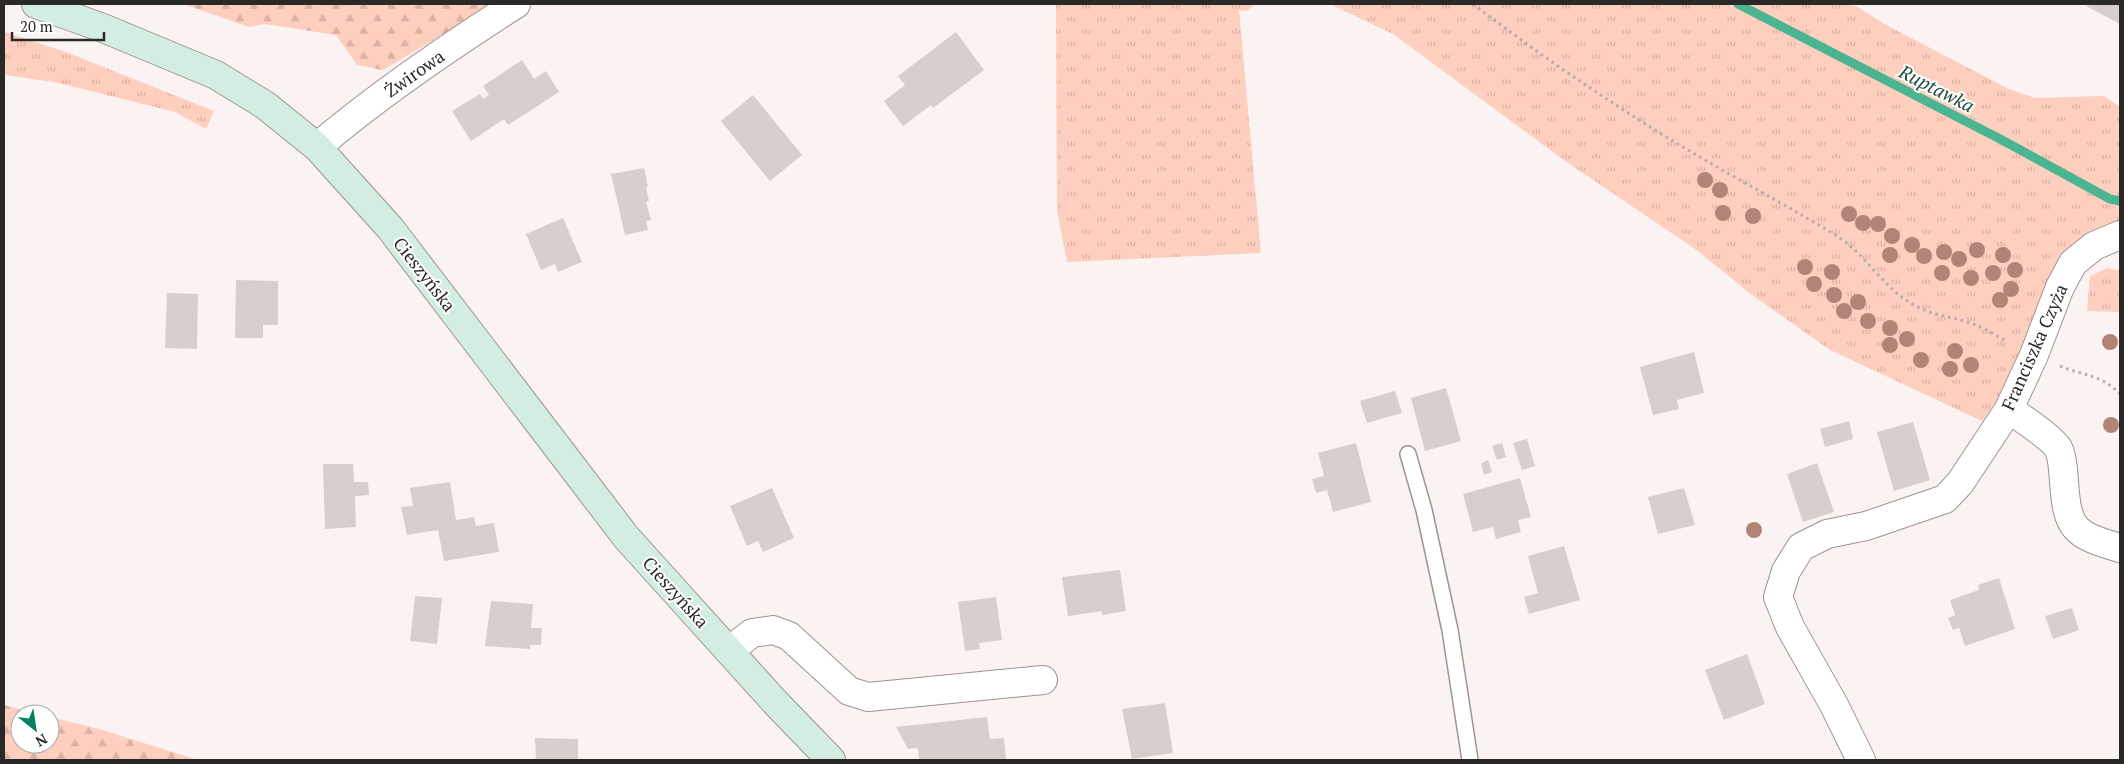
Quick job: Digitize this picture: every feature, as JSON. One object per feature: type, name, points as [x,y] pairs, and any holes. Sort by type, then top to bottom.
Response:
[{"type":"main road","name":"Cieszyńska","points":[[36,4],[103,28],[216,75],[265,105],[317,147],[390,228],[626,537],[831,760]]},
{"type":"street","name":"Żwirowa","points":[[317,147],[348,119],[459,41],[516,4]]},
{"type":"street","name":"Franciszka Czyża","points":[[1861,760],[1834,705],[1790,627],[1778,597],[1786,571],[1801,547],[1827,534],[1866,526],[1928,507],[1945,499],[1960,483],[2010,409],[2034,355],[2060,287],[2073,263],[2094,246],[2120,235]]},
{"type":"street","points":[[2010,409],[2059,449],[2066,508],[2074,527],[2094,540],[2120,548]]},
{"type":"street","points":[[729,651],[752,633],[773,630],[789,636],[849,691],[868,697],[1043,680]]},
{"type":"lane","points":[[1408,454],[1424,510],[1450,630],[1470,760]]},
{"type":"path","points":[[1473,4],[1565,71],[1620,108],[1839,238],[1866,260],[1899,296],[1916,307],[1937,316],[1975,324],[2008,342]]},
{"type":"path","points":[[2053,364],[2083,375],[2099,377],[2120,394]]},
{"type":"green space","points":[[183,4],[494,4],[383,70],[357,65],[336,35],[265,24],[249,27]]},
{"type":"green space","points":[[1056,4],[1255,4],[1247,11],[1239,10],[1261,253],[1067,262],[1057,210]]},
{"type":"green space","points":[[1330,4],[1844,4],[1856,6],[1886,25],[2009,89],[2035,98],[2104,96],[2120,107],[2120,228],[2064,252],[2051,288],[1998,399],[1982,421],[1830,350],[1748,292],[1698,251],[1565,161],[1393,34]]},
{"type":"green space","points":[[4,32],[66,52],[214,111],[206,129],[175,112],[54,82],[4,75]]},
{"type":"green space","points":[[2108,268],[2120,271],[2120,312],[2087,311],[2090,276]]},
{"type":"green space","points":[[4,705],[10,707],[10,754],[60,754],[60,719],[99,729],[198,760],[4,760]]},
{"type":"building","points":[[2088,4],[2120,4],[2120,24],[2086,6]]},
{"type":"building","points":[[956,32],[984,70],[933,108],[931,105],[903,126],[884,101],[905,85],[898,76]]},
{"type":"building","points":[[522,60],[534,79],[546,71],[559,92],[508,125],[504,119],[471,141],[452,111],[480,94],[483,99],[489,95],[483,86]]},
{"type":"building","points":[[753,95],[802,155],[770,181],[721,121]]},
{"type":"building","points":[[644,168],[649,201],[646,202],[651,220],[646,221],[648,230],[625,235],[611,174]]},
{"type":"building","points":[[563,218],[582,262],[558,272],[555,264],[541,270],[526,234]]},
{"type":"building","points":[[236,280],[278,281],[278,325],[263,325],[263,338],[235,338]]},
{"type":"building","points":[[167,293],[198,294],[197,349],[165,348]]},
{"type":"building","points":[[1694,352],[1704,393],[1677,400],[1679,409],[1653,415],[1640,367]]},
{"type":"building","points":[[1446,388],[1461,441],[1425,451],[1411,398]]},
{"type":"building","points":[[1395,391],[1402,413],[1367,423],[1360,401]]},
{"type":"building","points":[[1849,421],[1853,439],[1825,447],[1820,429]]},
{"type":"building","points":[[1913,422],[1930,480],[1894,491],[1877,432]]},
{"type":"building","points":[[1527,439],[1535,466],[1522,470],[1513,443]]},
{"type":"building","points":[[1356,443],[1371,502],[1333,512],[1327,490],[1316,493],[1312,479],[1324,476],[1318,453]]},
{"type":"building","points":[[1502,443],[1506,457],[1497,460],[1492,446]]},
{"type":"building","points":[[1488,460],[1492,472],[1484,475],[1481,463]]},
{"type":"building","points":[[1817,463],[1834,512],[1803,522],[1787,474]]},
{"type":"building","points":[[323,464],[353,464],[354,482],[368,482],[369,495],[355,496],[356,527],[325,529]]},
{"type":"building","points":[[1520,478],[1531,517],[1518,520],[1521,532],[1496,539],[1493,527],[1473,532],[1463,494]]},
{"type":"building","points":[[450,482],[456,520],[474,517],[476,526],[494,523],[499,552],[444,561],[438,530],[407,535],[401,507],[413,506],[410,488]]},
{"type":"building","points":[[772,488],[794,538],[763,552],[758,541],[747,546],[730,506]]},
{"type":"building","points":[[1684,488],[1695,525],[1658,534],[1648,497]]},
{"type":"building","points":[[1564,546],[1580,600],[1529,614],[1524,597],[1538,593],[1528,556]]},
{"type":"building","points":[[1120,570],[1126,611],[1102,615],[1102,611],[1068,616],[1062,577]]},
{"type":"building","points":[[1999,578],[2015,629],[1965,646],[1959,628],[1953,630],[1948,618],[1955,615],[1950,600],[1979,590],[1978,585]]},
{"type":"building","points":[[415,596],[442,598],[437,644],[410,641]]},
{"type":"building","points":[[996,597],[1002,640],[979,643],[980,649],[965,651],[958,602]]},
{"type":"building","points":[[491,601],[533,604],[531,628],[542,628],[541,645],[530,645],[530,649],[485,646]]},
{"type":"building","points":[[2072,608],[2079,630],[2053,639],[2045,616]]},
{"type":"building","points":[[1747,654],[1765,704],[1724,720],[1705,670]]},
{"type":"building","points":[[1165,703],[1173,753],[1132,759],[1122,709]]},
{"type":"building","points":[[987,717],[990,739],[1004,738],[1006,760],[919,760],[918,748],[908,749],[896,727]]},
{"type":"building","points":[[535,738],[578,739],[578,760],[536,760]]},
{"type":"waterway","name":"Ruptawka","points":[[1738,4],[2002,140],[2110,199],[2120,201]]}]
